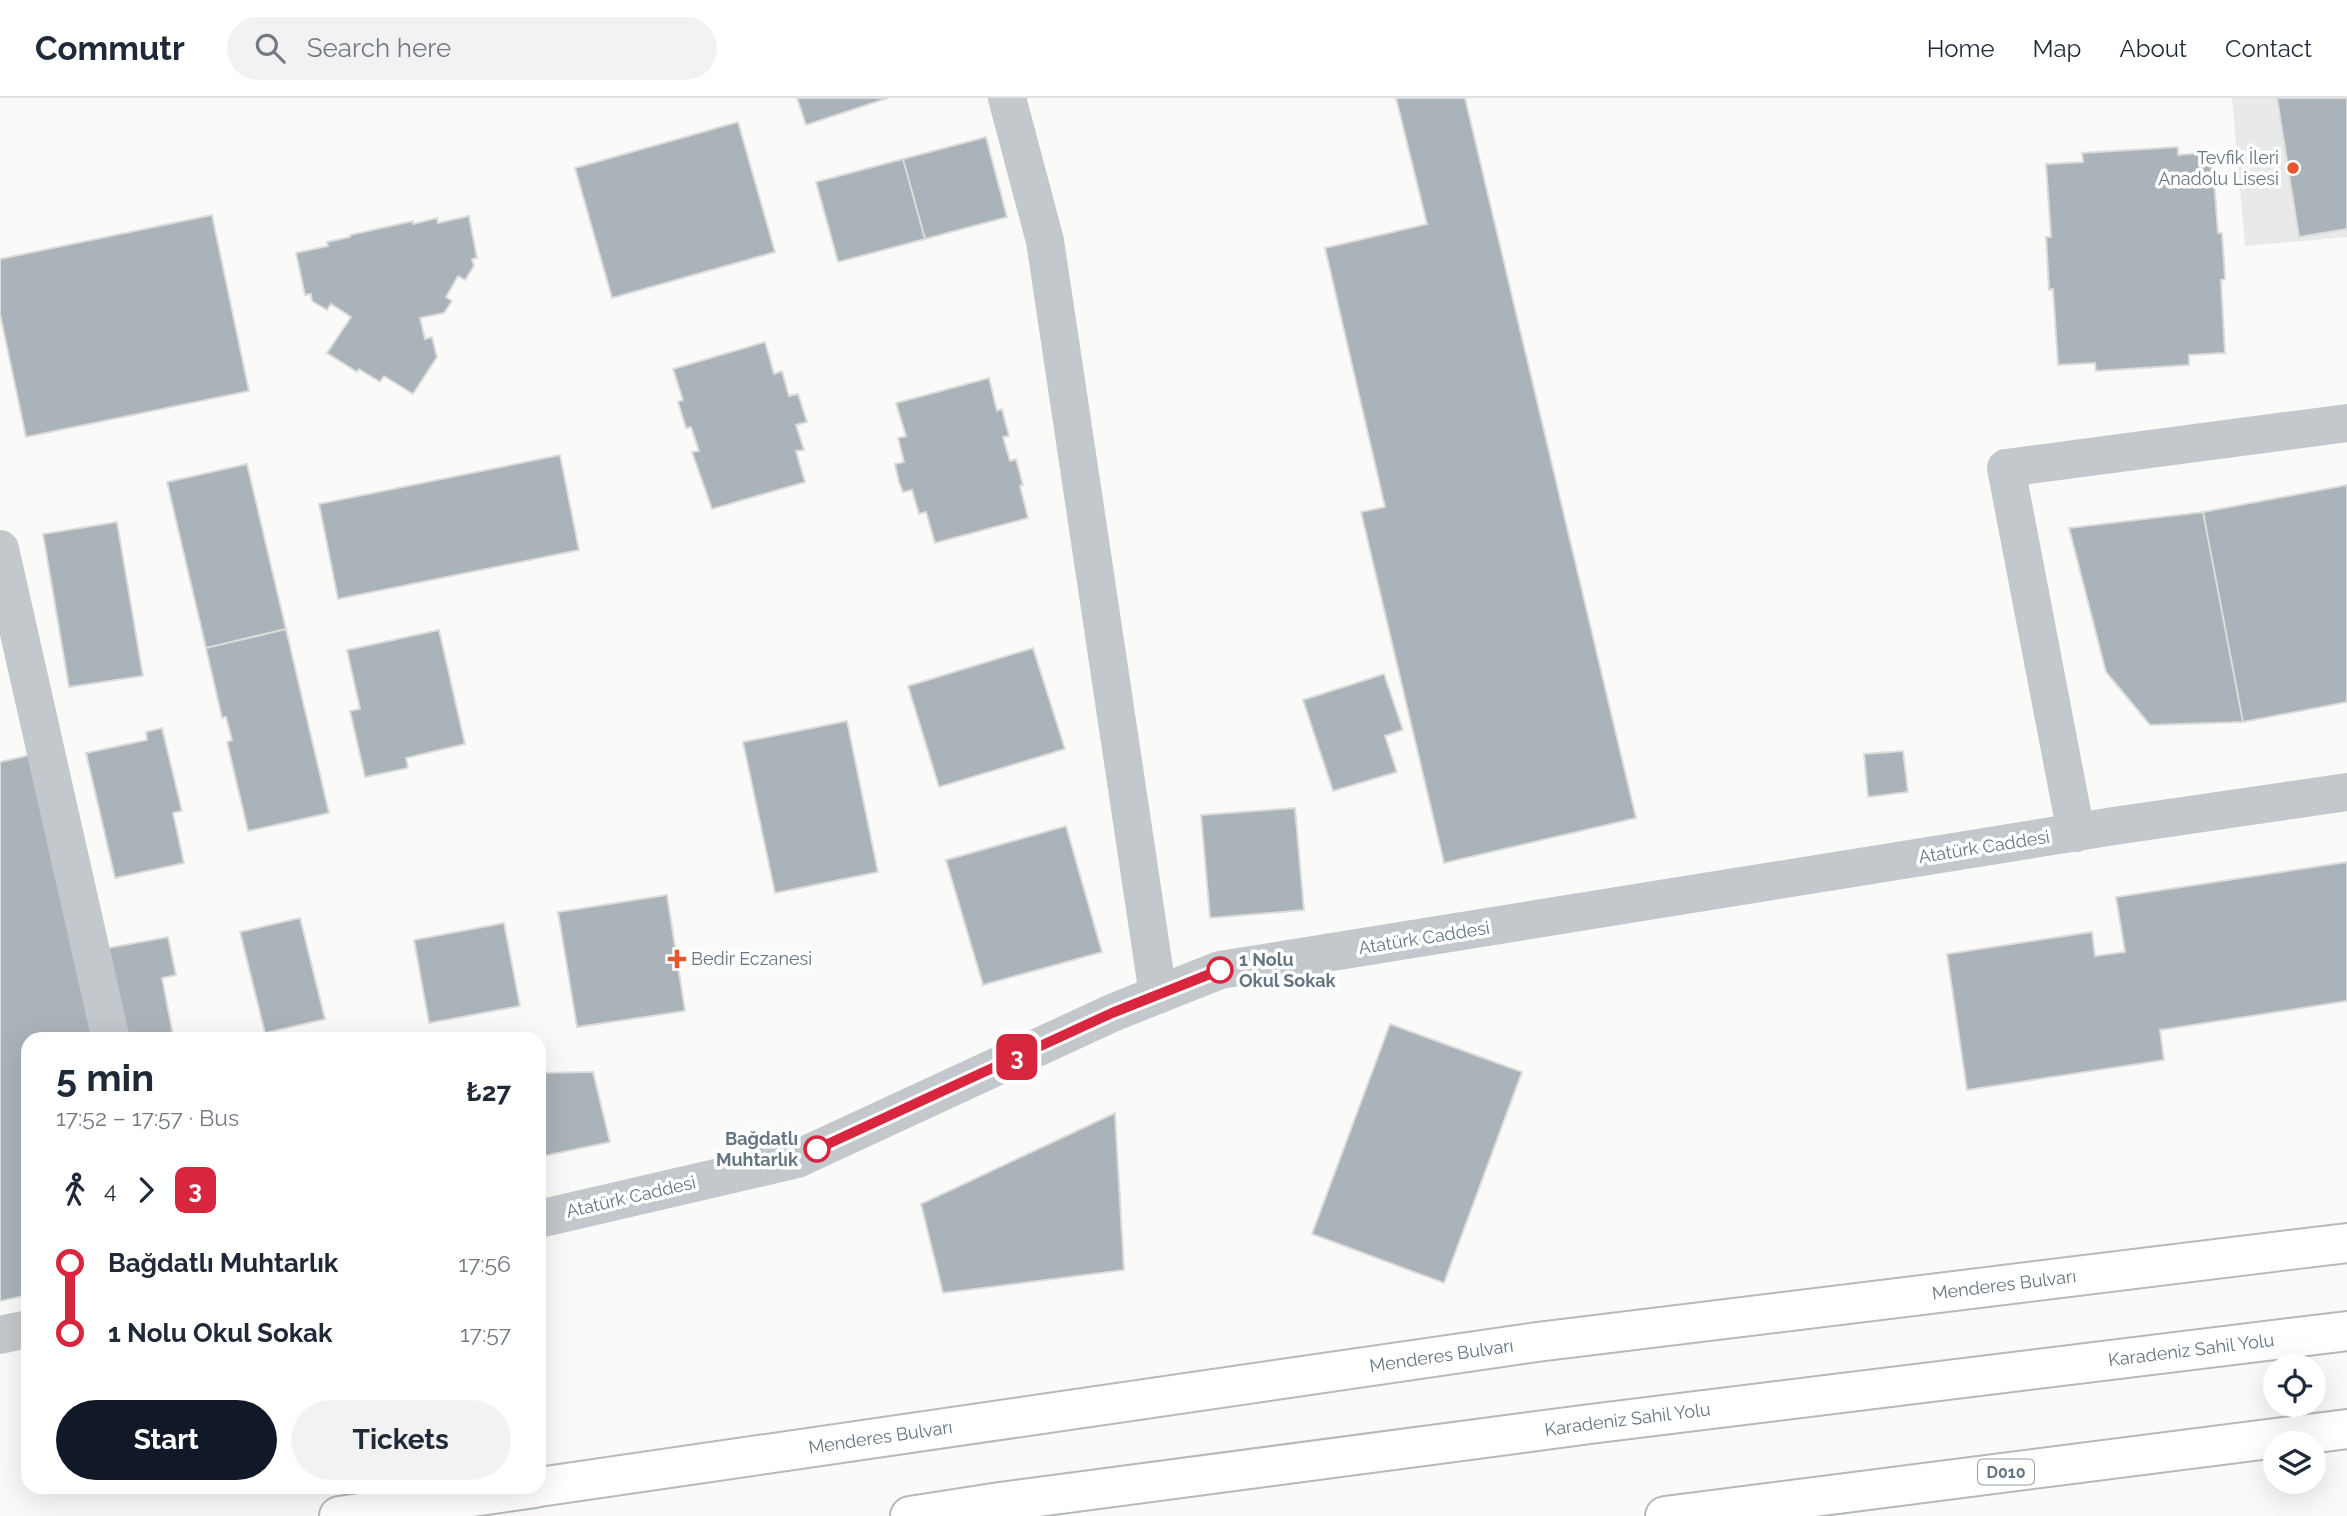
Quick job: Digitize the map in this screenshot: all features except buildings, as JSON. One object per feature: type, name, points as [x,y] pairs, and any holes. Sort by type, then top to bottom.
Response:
[{"type":"main road","name":"Menderes Bulvarı","points":[[546,1486],[1537,1342],[2347,1243]]},
{"type":"main road","name":"Karadeniz Sahil Yolu","points":[[910,1516],[1590,1423],[2347,1331]]},
{"type":"main road","name":"D010","points":[[1665,1516],[2347,1429]]},
{"type":"main road","name":"Menderes Bulvarı","points":[[339,1516],[489,1494]]},
{"type":"street","points":[[1007,98],[1045,241],[1158,995]]},
{"type":"street","points":[[2076,832],[2006,468],[2347,423]]},
{"type":"street","points":[[0,549],[109,1032]]},
{"type":"street","name":"Atatürk Caddesi","points":[[546,1217],[797,1159],[1112,1013],[1220,970],[2076,832],[2347,792]]},
{"type":"street","points":[[0,1335],[21,1330]]},
{"type":"shaded area","name":"Tevfik İleri Anadolu Lisesi","points":[[2232,98],[2347,98],[2347,237],[2245,246]]},
{"type":"bus line","name":"3","points":[[817,1149],[1112,1013],[1220,970]]},
{"type":"place","name":"Tevfik İleri Anadolu Lisesi","points":[[2293,168]]},
{"type":"place","name":"Bedir Eczanesi","points":[[677,959]]},
{"type":"place","name":"1 Nolu Okul Sokak","points":[[1220,970]]},
{"type":"place","name":"Bağdatlı Muhtarlık","points":[[817,1149]]}]
